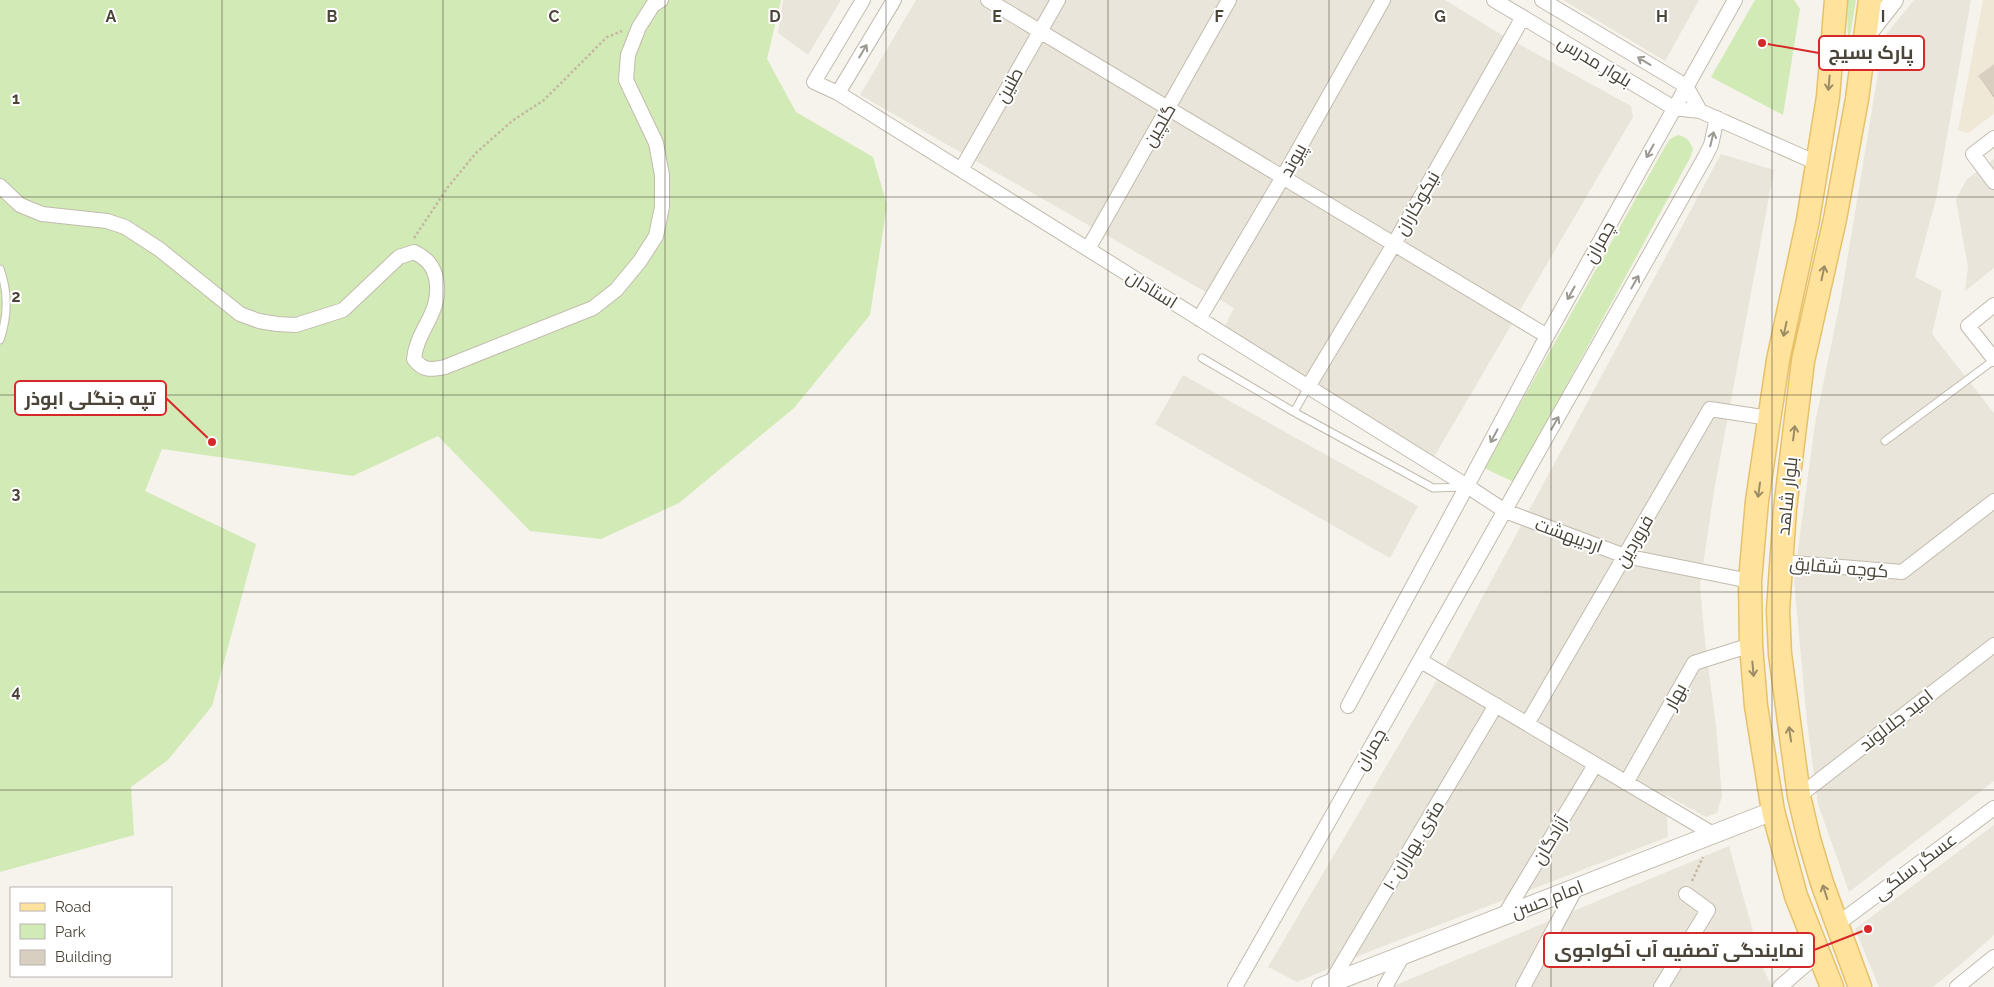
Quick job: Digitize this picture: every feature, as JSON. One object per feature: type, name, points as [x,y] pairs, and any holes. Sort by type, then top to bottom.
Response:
[{"type":"main road","name":"بلوار شاهد","points":[[1832,987],[1796,896],[1773,811],[1756,706],[1751,645],[1750,581],[1752,545],[1778,360],[1808,220],[1828,97],[1836,0]]},
{"type":"main road","name":"بلوار شاهد","points":[[1860,987],[1836,925],[1809,839],[1799,796],[1780,654],[1778,610],[1785,509],[1804,361],[1835,219],[1857,99],[1870,0]]},
{"type":"street","points":[[0,186],[20,205],[42,214],[108,221],[125,227],[159,249],[240,314],[259,321],[296,325],[323,318],[343,310],[383,270],[402,256],[414,252],[425,258],[434,270],[438,292],[433,313],[415,348],[414,359],[419,365],[429,370],[454,363],[594,308],[616,290],[640,261],[656,236],[662,207],[662,175],[656,142],[626,80],[628,55],[641,24],[654,5],[661,0]]},
{"type":"street","name":"استادان","points":[[863,0],[814,82],[838,93],[1467,486]]},
{"type":"street","points":[[838,93],[894,0]]},
{"type":"street","points":[[988,0],[1547,336]]},
{"type":"street","name":"طنین","points":[[961,170],[1039,30],[1058,0]]},
{"type":"street","name":"گلچین","points":[[1088,249],[1229,0]]},
{"type":"street","name":"پیوند","points":[[1200,319],[1383,0]]},
{"type":"street","name":"بلوار مدرس","points":[[1494,0],[1674,108],[1700,111],[1817,163]]},
{"type":"street","name":"بلوار مدرس","points":[[1542,0],[1686,86]]},
{"type":"street","name":"چمران","points":[[1348,706],[1547,336],[1734,0]]},
{"type":"street","points":[[1865,38],[1894,0]]},
{"type":"street","name":"نیکوکاران","points":[[1308,387],[1394,244],[1523,17]]},
{"type":"street","points":[[1686,86],[1700,111]]},
{"type":"street","name":"چمران","points":[[1235,987],[1706,157],[1711,145],[1716,118]]},
{"type":"street","points":[[1994,138],[1973,154],[1994,182]]},
{"type":"street","points":[[1994,306],[1968,326],[1994,359]]},
{"type":"street","name":"فروردین","points":[[1528,724],[1710,408],[1769,418]]},
{"type":"street","points":[[1467,486],[1505,512]]},
{"type":"street","name":"کوچه شقایق","points":[[1781,562],[1902,572],[1994,501]]},
{"type":"street","name":"اردیبهشت","points":[[1505,512],[1625,556],[1750,581]]},
{"type":"street","name":"بهار","points":[[1626,783],[1694,663],[1751,645]]},
{"type":"street","name":"امید جلالوند","points":[[1799,796],[1994,645]]},
{"type":"street","points":[[1420,661],[1713,834]]},
{"type":"street","name":"۱۰ متری بهاران","points":[[1326,985],[1496,706]]},
{"type":"street","name":"آزادگان","points":[[1504,916],[1595,764]]},
{"type":"street","name":"عسگر سلگی","points":[[1836,925],[1994,808]]},
{"type":"street","name":"امام حسن","points":[[1326,985],[1773,811]]},
{"type":"street","points":[[1523,987],[1576,888]]},
{"type":"street","points":[[1661,987],[1708,910],[1686,894]]},
{"type":"street","points":[[1780,987],[1818,954]]},
{"type":"street","points":[[1385,987],[1403,955]]},
{"type":"street","points":[[1964,985],[1994,957]]},
{"type":"lane","points":[[0,269],[4,280],[7,301],[7,317],[0,340]]},
{"type":"lane","points":[[1202,358],[1294,412],[1433,488],[1467,486]]},
{"type":"lane","points":[[1885,441],[1994,359]]},
{"type":"lane","points":[[1294,412],[1308,387]]},
{"type":"path","points":[[402,256],[448,187],[476,153],[512,121],[544,100],[607,37],[641,24]]},
{"type":"path","points":[[1686,894],[1713,834]]},
{"type":"shaded area","points":[[783,0],[841,0],[808,55],[778,33]]},
{"type":"shaded area","points":[[916,0],[1445,0],[1497,32],[1631,106],[1633,117],[1434,457],[1421,456],[1219,337],[1234,308],[860,95]]},
{"type":"shaded area","points":[[1563,0],[1699,0],[1665,61]]},
{"type":"shaded area","points":[[1914,0],[1971,0],[1936,199],[1915,277],[1942,291],[1932,334],[1994,413],[1994,781],[1849,892],[1818,804],[1807,722],[1794,579],[1815,424],[1841,297],[1884,37]]},
{"type":"shaded area","points":[[1983,0],[1994,0],[1994,114],[1968,133],[1958,130]]},
{"type":"shaded area","points":[[1721,154],[1774,170],[1715,485],[1700,585],[1722,796],[1717,813],[1706,817],[1666,795],[1668,837],[1363,954],[1297,982],[1268,967],[1447,663]]},
{"type":"shaded area","points":[[1994,159],[1994,268],[1965,291],[1968,267],[1956,200],[1966,180]]},
{"type":"shaded area","points":[[1183,375],[1418,506],[1390,558],[1155,424]]},
{"type":"shaded area","points":[[1994,825],[1994,935],[1933,987],[1879,987],[1855,929]]},
{"type":"shaded area","points":[[1729,846],[1764,970],[1772,987],[1391,987]]},
{"type":"green space","points":[[0,0],[781,0],[767,59],[796,112],[873,157],[887,205],[870,315],[794,408],[679,503],[601,539],[530,531],[438,436],[353,476],[162,449],[145,491],[256,544],[212,706],[168,760],[131,787],[134,835],[0,872]]},
{"type":"green space","points":[[1755,0],[1794,0],[1800,9],[1783,115],[1711,77]]},
{"type":"green space","points":[[1847,0],[1856,0],[1848,48]]},
{"type":"green space","points":[[1678,135],[1686,138],[1691,144],[1693,149],[1690,158],[1514,482],[1484,468],[1666,145],[1670,139]]},
{"type":"building","points":[[1994,64],[1994,96],[1978,76]]},
{"type":"place","name":"پارک بسیج","points":[[1762,43]]},
{"type":"place","name":"تپه جنگلی ابوذر","points":[[212,442]]},
{"type":"place","name":"نمایندگی تصفیه آب آکواجوی","points":[[1868,929]]}]
